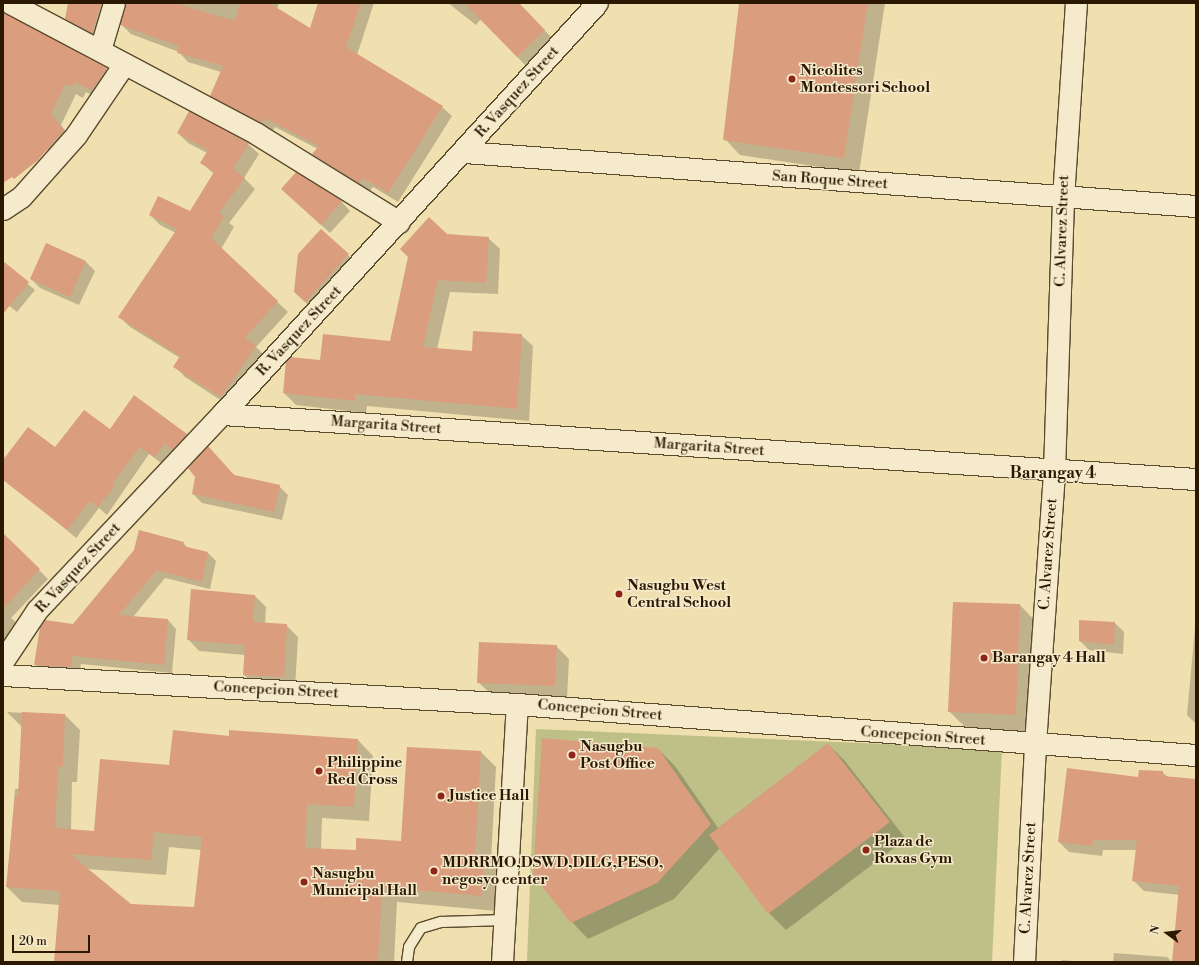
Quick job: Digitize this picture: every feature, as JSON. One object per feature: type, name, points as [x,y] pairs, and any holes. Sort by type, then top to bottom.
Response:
[{"type":"street","points":[[10,3],[257,134],[399,222]]},
{"type":"street","points":[[100,50],[114,3]]},
{"type":"street","name":"R. Vasquez Street","points":[[3,661],[37,610],[222,414],[464,152],[597,3]]},
{"type":"street","name":"C. Alvarez Street","points":[[1024,962],[1035,744],[1054,471],[1063,198],[1076,3]]},
{"type":"street","points":[[3,209],[21,197],[76,135],[124,64]]},
{"type":"street","name":"San Roque Street","points":[[464,152],[1063,198],[1196,206]]},
{"type":"street","name":"Margarita Street","points":[[222,414],[1054,471],[1196,479]]},
{"type":"street","name":"Concepcion Street","points":[[3,675],[517,704],[1196,755]]},
{"type":"street","points":[[502,962],[517,704]]},
{"type":"lane","points":[[407,962],[409,947],[421,928],[440,922],[505,920]]},
{"type":"green space","points":[[536,729],[1002,749],[992,962],[527,962]]},
{"type":"building","points":[[68,3],[101,3],[92,33],[65,19]]},
{"type":"building","points":[[126,3],[174,3],[235,21],[240,3],[269,3],[310,28],[318,3],[361,3],[346,47],[443,106],[388,193],[363,178],[359,183],[312,154],[319,146],[265,118],[262,123],[210,96],[223,66],[177,53],[179,46],[120,25]]},
{"type":"building","points":[[464,3],[519,3],[545,30],[517,57]]},
{"type":"building","name":"Nicolites Montessori School","points":[[739,3],[868,3],[844,158],[723,140]]},
{"type":"building","points":[[3,12],[107,68],[92,90],[75,82],[72,87],[65,84],[51,114],[64,130],[37,161],[14,179],[12,177],[3,183]]},
{"type":"building","points":[[189,111],[249,143],[233,169],[245,178],[219,213],[224,216],[211,238],[278,301],[245,338],[256,346],[221,397],[173,367],[180,356],[118,317],[177,229],[149,215],[158,196],[190,211],[214,172],[200,163],[208,150],[177,133]]},
{"type":"building","points":[[296,172],[342,201],[321,225],[281,189]]},
{"type":"building","points":[[429,217],[447,234],[489,237],[486,283],[438,280],[423,347],[472,351],[473,331],[522,334],[517,409],[355,394],[355,401],[283,393],[286,361],[290,357],[320,360],[323,334],[390,341],[408,257],[400,249]]},
{"type":"building","points":[[321,229],[349,254],[305,302],[294,292],[298,254]]},
{"type":"building","points":[[46,243],[86,261],[70,297],[30,279]]},
{"type":"building","points":[[3,261],[29,282],[3,314]]},
{"type":"building","points":[[134,395],[187,434],[172,450],[165,443],[155,457],[140,447],[112,484],[115,486],[98,507],[90,501],[67,530],[3,480],[3,460],[28,427],[55,447],[84,410],[110,429]]},
{"type":"building","points":[[208,446],[234,475],[280,485],[274,512],[192,494],[195,477],[188,468]]},
{"type":"building","points":[[139,530],[184,542],[183,546],[208,552],[202,582],[157,570],[119,615],[168,619],[164,665],[72,656],[71,667],[34,665],[40,627],[45,620],[73,624],[134,550]]},
{"type":"building","points":[[3,533],[40,569],[3,609]]},
{"type":"building","points":[[191,589],[255,595],[253,622],[287,624],[284,677],[243,675],[245,645],[187,640]]},
{"type":"building","name":"Barangay 4 Hall","points":[[953,602],[1020,604],[1016,715],[948,712]]},
{"type":"building","points":[[1079,620],[1115,622],[1114,645],[1079,641]]},
{"type":"building","points":[[479,642],[557,645],[555,686],[477,683]]},
{"type":"building","points":[[22,712],[65,714],[63,767],[58,767],[55,828],[94,831],[100,759],[169,765],[173,730],[229,736],[229,730],[358,739],[354,807],[307,804],[305,848],[356,850],[356,838],[401,841],[407,747],[481,751],[475,854],[485,855],[482,896],[382,887],[378,962],[54,962],[60,891],[6,887],[15,796],[18,796]],"holes":[[[154,832],[202,837],[194,907],[131,904],[70,854],[151,860]]]},
{"type":"building","points":[[542,738],[658,748],[711,824],[657,883],[571,923],[533,875]]},
{"type":"building","points":[[828,743],[890,822],[768,914],[709,835]]},
{"type":"building","points":[[1067,768],[1138,777],[1139,770],[1163,771],[1163,776],[1196,779],[1196,962],[1172,962],[1179,886],[1132,881],[1137,840],[1093,840],[1092,846],[1058,842]]},
{"type":"place","name":"Nicolites Montessori School","points":[[792,79]]},
{"type":"place","name":"Nasugbu West Central School","points":[[619,594]]},
{"type":"place","name":"Barangay 4 Hall","points":[[984,658]]},
{"type":"place","name":"Nasugbu Post Office","points":[[572,755]]},
{"type":"place","name":"Philippine Red Cross","points":[[319,771]]},
{"type":"place","name":"Justice Hall","points":[[441,796]]},
{"type":"place","name":"Plaza de Roxas Gym","points":[[866,850]]},
{"type":"place","name":"MDRRMO,DSWD,DILG,PESO, negosyo center","points":[[434,871]]},
{"type":"place","name":"Nasugbu Municipal Hall","points":[[304,882]]},
{"type":"district","name":"Barangay 4","points":[[1053,473]]}]
